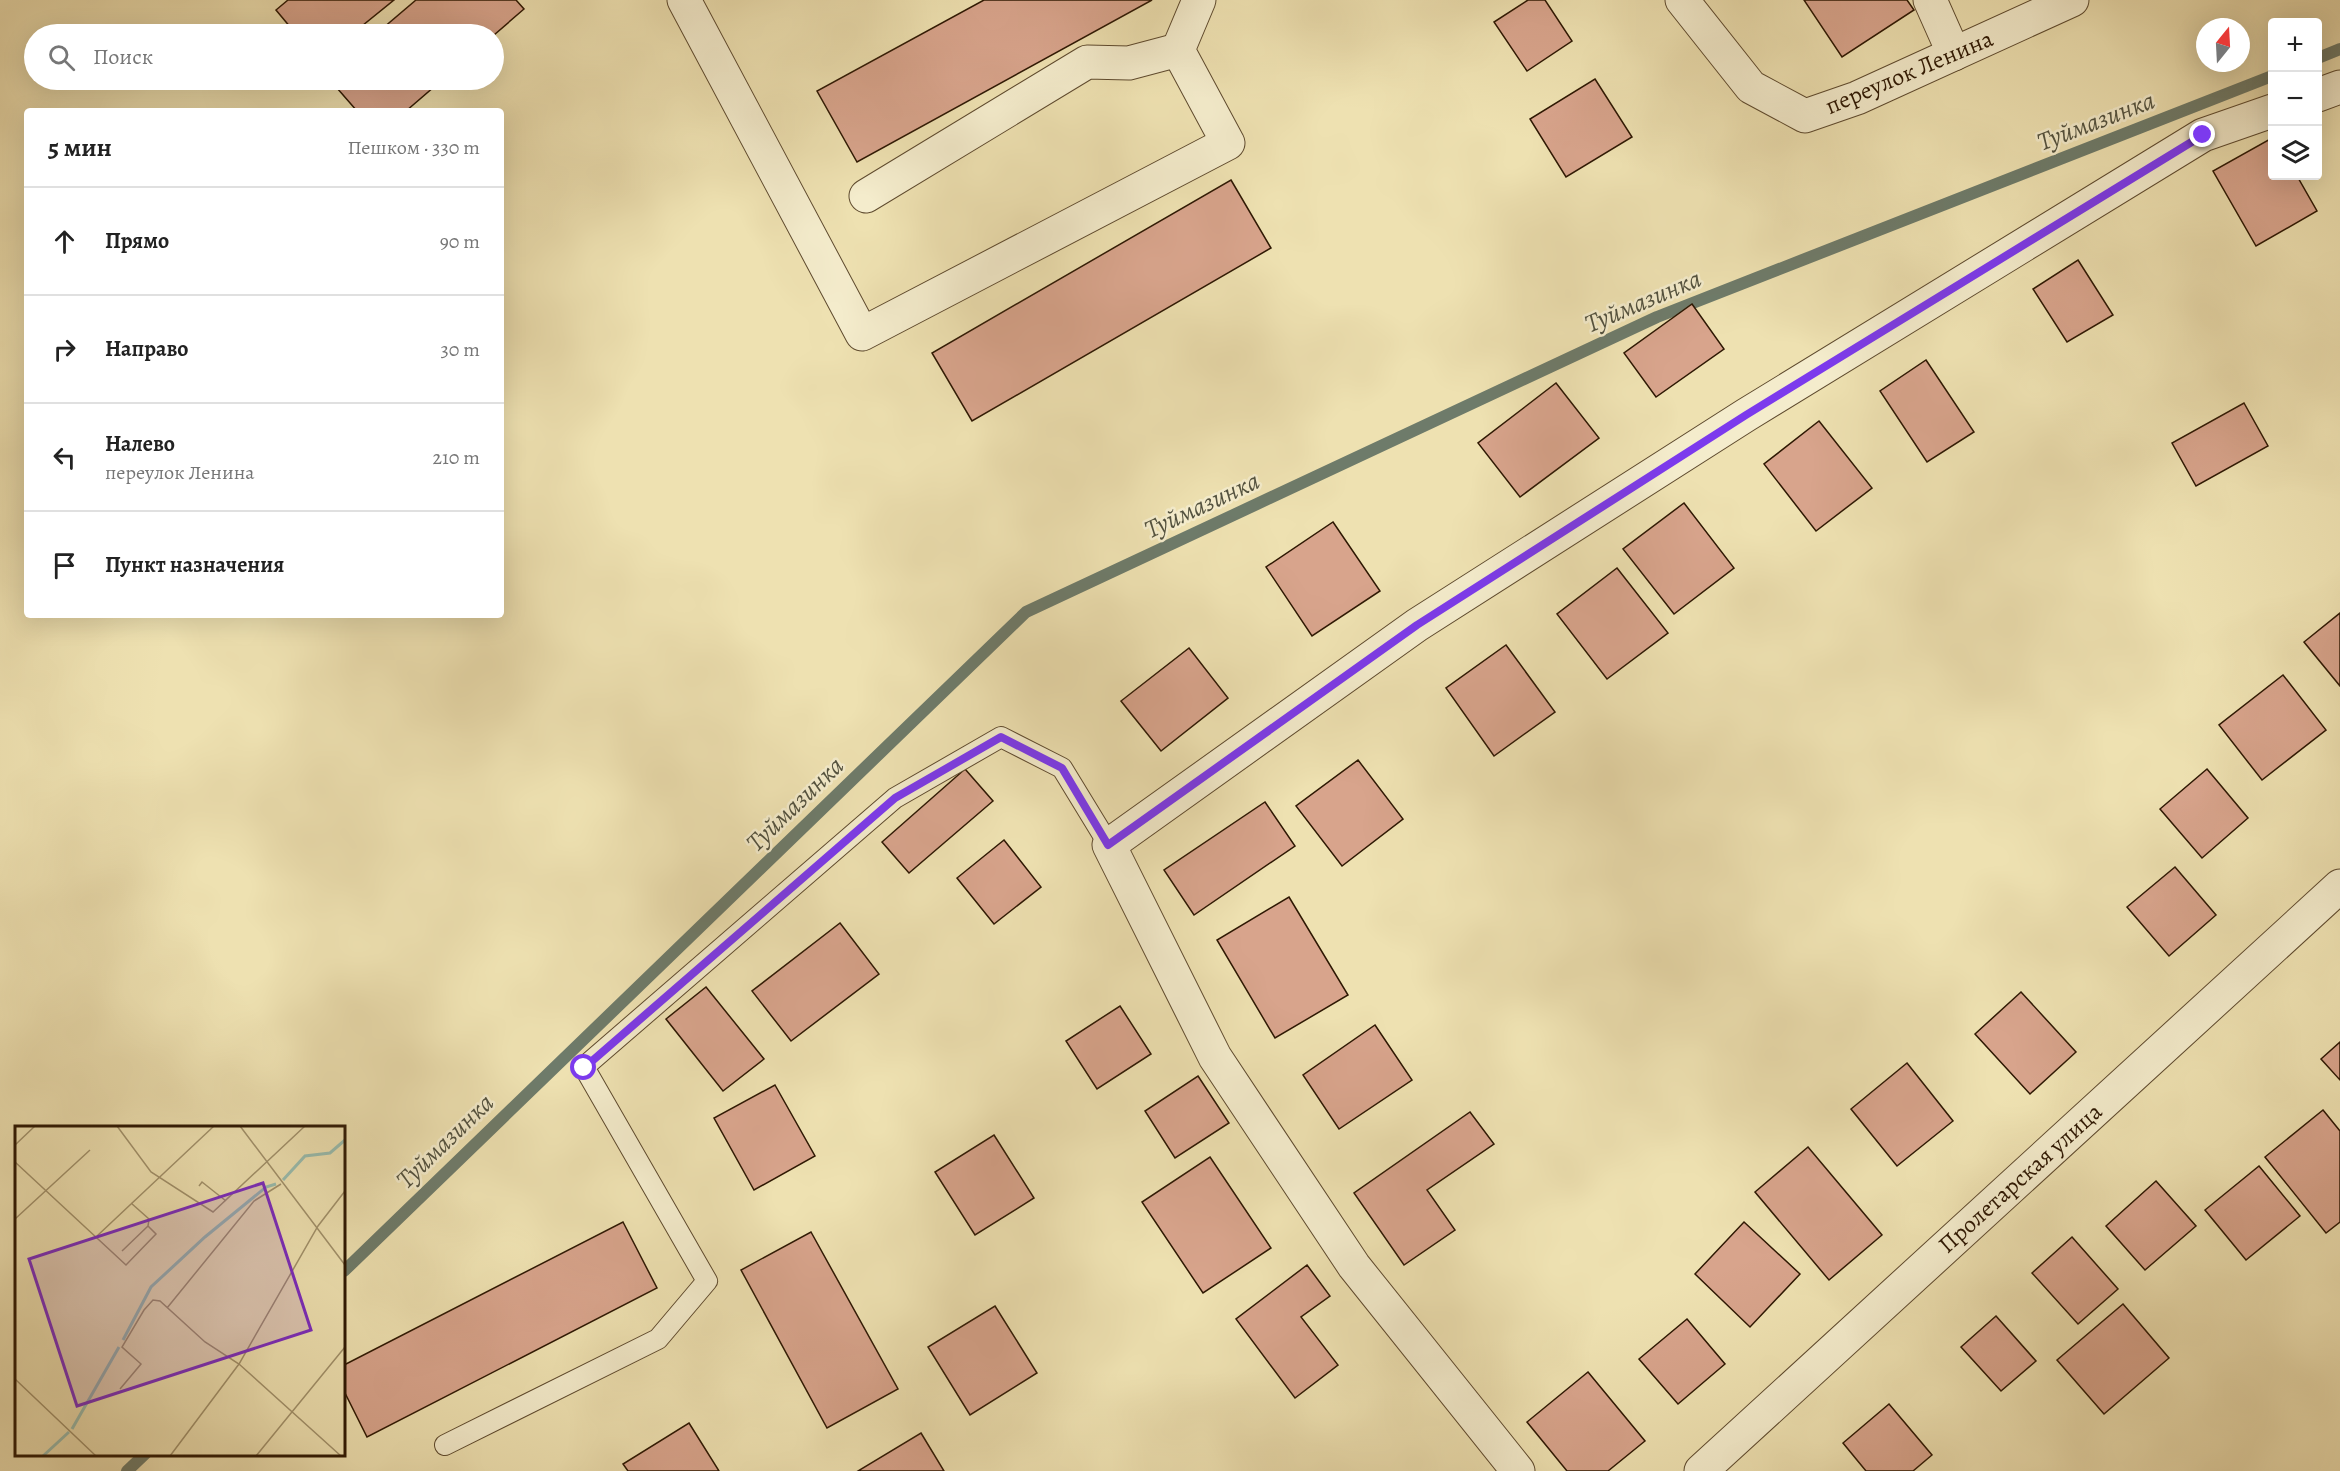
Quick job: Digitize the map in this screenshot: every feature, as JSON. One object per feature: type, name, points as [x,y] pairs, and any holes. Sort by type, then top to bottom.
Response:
[{"type":"street","points":[[684,0],[862,334],[1228,143],[1178,50]]},
{"type":"street","points":[[1178,50],[1199,0]]},
{"type":"street","name":"переулок Ленина","points":[[1682,0],[1751,87],[1805,116],[1857,98],[2072,0]]},
{"type":"street","points":[[1930,0],[1954,54]]},
{"type":"street","points":[[866,196],[1088,62],[1129,63],[1178,50]]},
{"type":"street","points":[[2322,94],[2340,87]]},
{"type":"street","points":[[1518,1471],[1354,1266],[1215,1057],[1108,845],[1417,625],[1746,415],[2203,135],[2268,112]]},
{"type":"street","name":"Пролетарская улица","points":[[1701,1471],[2340,886]]},
{"type":"lane","points":[[445,1445],[658,1339],[707,1281],[584,1068],[895,798],[1001,737],[1062,768],[1108,845]]},
{"type":"building","points":[[288,0],[394,0],[364,24],[288,24],[276,10]]},
{"type":"building","points":[[416,0],[516,0],[524,9],[504,26],[504,24],[388,24]]},
{"type":"building","points":[[984,0],[1152,0],[857,162],[817,91]]},
{"type":"building","points":[[1528,0],[1545,0],[1572,41],[1527,71],[1494,22]]},
{"type":"building","points":[[1804,0],[1907,0],[1914,10],[1842,57]]},
{"type":"building","points":[[1595,79],[1632,137],[1566,177],[1530,119]]},
{"type":"building","points":[[339,90],[430,90],[409,108],[354,108]]},
{"type":"building","points":[[2268,140],[2268,180],[2299,180],[2317,211],[2256,246],[2213,171]]},
{"type":"building","points":[[1231,180],[1271,248],[972,421],[932,353]]},
{"type":"building","points":[[2078,260],[2113,315],[2067,342],[2033,289]]},
{"type":"building","points":[[1692,304],[1724,349],[1656,397],[1624,353]]},
{"type":"building","points":[[1926,360],[1974,432],[1927,462],[1880,391]]},
{"type":"building","points":[[1556,383],[1599,438],[1520,497],[1478,443]]},
{"type":"building","points":[[2244,403],[2268,446],[2196,486],[2172,443]]},
{"type":"building","points":[[1819,421],[1872,488],[1816,531],[1764,464]]},
{"type":"building","points":[[1684,503],[1734,568],[1674,614],[1623,549]]},
{"type":"building","points":[[1333,522],[1380,591],[1312,636],[1266,567]]},
{"type":"building","points":[[1617,568],[1668,633],[1607,679],[1557,614]]},
{"type":"building","points":[[2340,613],[2340,686],[2304,642]]},
{"type":"building","points":[[1506,645],[1555,712],[1494,756],[1446,688]]},
{"type":"building","points":[[1189,648],[1228,698],[1161,751],[1121,701]]},
{"type":"building","points":[[2283,675],[2326,730],[2262,780],[2219,725]]},
{"type":"building","points":[[1358,760],[1403,819],[1342,866],[1296,806]]},
{"type":"building","points":[[965,769],[993,801],[909,873],[882,842]]},
{"type":"building","points":[[2207,769],[2248,818],[2202,858],[2160,809]]},
{"type":"building","points":[[1265,802],[1295,846],[1194,915],[1164,870]]},
{"type":"building","points":[[1004,840],[1041,887],[994,924],[957,878]]},
{"type":"building","points":[[2175,867],[2216,915],[2169,956],[2127,907]]},
{"type":"building","points":[[1289,897],[1348,995],[1275,1038],[1217,940]]},
{"type":"building","points":[[840,923],[879,974],[791,1041],[752,991]]},
{"type":"building","points":[[706,987],[764,1059],[723,1091],[666,1019]]},
{"type":"building","points":[[2021,992],[2076,1052],[2030,1094],[1975,1034]]},
{"type":"building","points":[[1120,1006],[1151,1054],[1097,1089],[1066,1041]]},
{"type":"building","points":[[1375,1025],[1412,1080],[1339,1129],[1303,1075]]},
{"type":"building","points":[[2340,1042],[2340,1080],[2321,1059]]},
{"type":"building","points":[[1907,1063],[1953,1121],[1897,1166],[1851,1109]]},
{"type":"building","points":[[1198,1076],[1229,1123],[1175,1158],[1145,1111]]},
{"type":"building","points":[[775,1085],[815,1156],[754,1190],[714,1118]]},
{"type":"building","points":[[2323,1110],[2340,1131],[2340,1222],[2326,1233],[2265,1157]]},
{"type":"building","points":[[1470,1112],[1494,1144],[1427,1190],[1455,1230],[1404,1265],[1354,1193]]},
{"type":"building","points":[[994,1135],[1034,1198],[975,1235],[935,1172]]},
{"type":"building","points":[[1808,1147],[1882,1235],[1829,1280],[1755,1192]]},
{"type":"building","points":[[1210,1157],[1271,1248],[1203,1293],[1142,1202]]},
{"type":"building","points":[[2259,1166],[2300,1216],[2246,1260],[2205,1210]]},
{"type":"building","points":[[2156,1181],[2196,1226],[2145,1270],[2106,1226]]},
{"type":"building","points":[[623,1222],[657,1288],[367,1437],[345,1393],[345,1364]]},
{"type":"building","points":[[1744,1222],[1800,1274],[1750,1327],[1695,1274]]},
{"type":"building","points":[[811,1232],[898,1389],[827,1428],[741,1270]]},
{"type":"building","points":[[2072,1237],[2118,1289],[2078,1324],[2032,1273]]},
{"type":"building","points":[[1307,1265],[1330,1296],[1301,1317],[1338,1365],[1295,1398],[1236,1319]]},
{"type":"building","points":[[2123,1304],[2169,1358],[2104,1414],[2057,1360]]},
{"type":"building","points":[[995,1306],[1037,1373],[970,1415],[928,1347]]},
{"type":"building","points":[[1996,1316],[2036,1361],[2001,1391],[1961,1347]]},
{"type":"building","points":[[1687,1319],[1725,1364],[1678,1404],[1639,1359]]},
{"type":"building","points":[[1588,1372],[1645,1441],[1608,1471],[1567,1471],[1527,1422]]},
{"type":"building","points":[[1889,1404],[1932,1455],[1913,1471],[1866,1471],[1843,1443]]},
{"type":"building","points":[[689,1423],[719,1471],[628,1471],[623,1464]]},
{"type":"building","points":[[921,1433],[944,1471],[858,1471]]},
{"type":"waterway","name":"Туймазинка","points":[[2322,56],[2340,49]]},
{"type":"waterway","name":"Туймазинка","points":[[345,1270],[1026,612],[1657,317],[2268,78]]},
{"type":"waterway","name":"Туймазинка","points":[[127,1471],[143,1456]]},
{"type":"route","points":[[584,1068],[895,798],[1001,737],[1062,768],[1108,845],[1417,625],[1746,415],[2203,135]]}]
